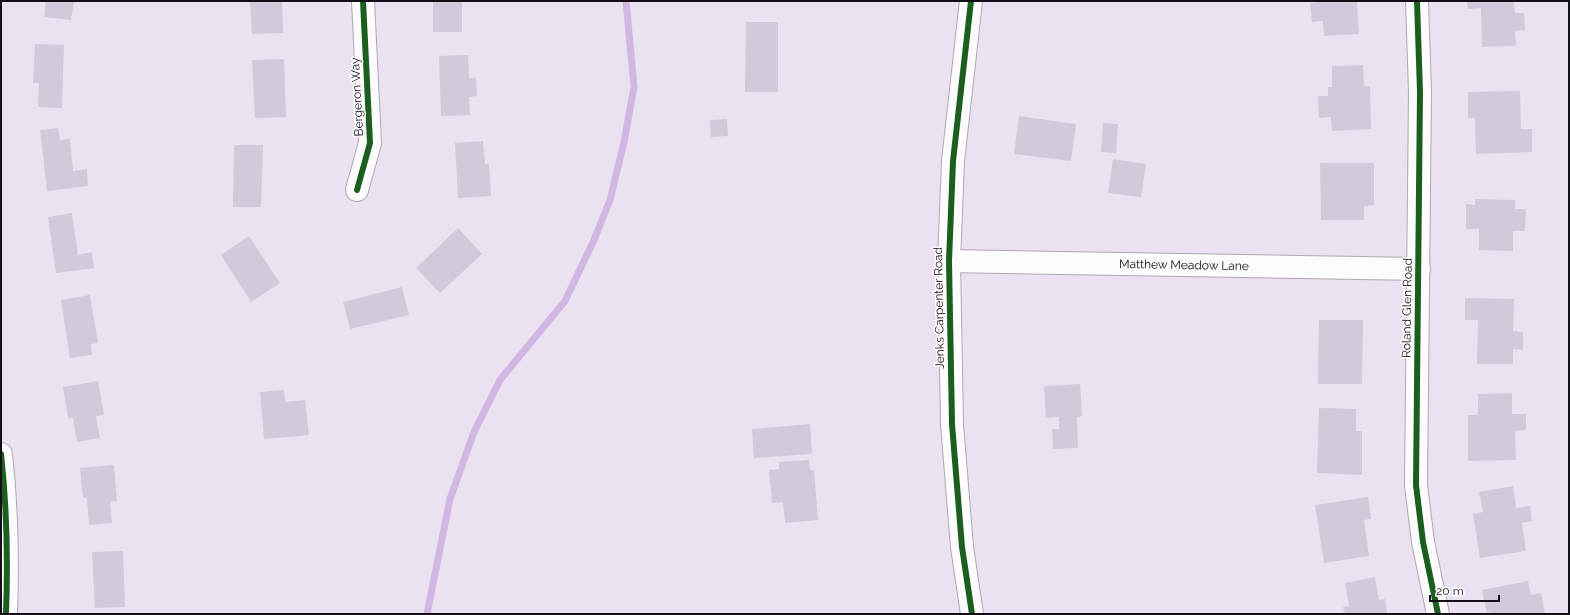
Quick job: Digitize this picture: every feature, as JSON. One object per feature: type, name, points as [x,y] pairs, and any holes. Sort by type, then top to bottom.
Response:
[{"type":"street","name":"Bergeron Way","points":[[357,190],[370,143],[363,1]]},
{"type":"street","name":"Jenks Carpenter Road","points":[[971,1],[953,161],[949,261],[952,424],[962,547],[972,614]]},
{"type":"street","name":"Roland Glen Road","points":[[1416,1],[1420,92],[1416,485],[1423,542],[1438,614]]},
{"type":"street","name":"Matthew Meadow Lane","points":[[949,261],[1419,269]]},
{"type":"street","points":[[1,454],[7,520],[4,570],[6,614]]},
{"type":"building","points":[[46,1],[74,1],[71,20],[44,17]]},
{"type":"building","points":[[250,1],[282,1],[283,33],[252,34]]},
{"type":"building","points":[[433,1],[462,1],[462,32],[433,32]]},
{"type":"building","points":[[1318,1],[1357,1],[1359,34],[1324,36],[1323,21],[1312,22],[1310,3]]},
{"type":"building","points":[[1467,1],[1514,1],[1515,13],[1524,13],[1525,30],[1515,31],[1516,46],[1482,47],[1481,8],[1468,9]]},
{"type":"building","points":[[746,22],[778,22],[778,92],[745,92]]},
{"type":"building","points":[[35,44],[64,45],[62,108],[38,107],[39,83],[33,83]]},
{"type":"building","points":[[468,55],[469,78],[476,78],[477,96],[469,97],[470,115],[441,116],[439,56]]},
{"type":"building","points":[[284,59],[286,117],[255,118],[252,60]]},
{"type":"building","points":[[1363,65],[1364,86],[1370,86],[1371,129],[1332,131],[1331,117],[1319,118],[1318,96],[1328,96],[1328,87],[1332,87],[1332,66]]},
{"type":"building","points":[[1520,91],[1521,129],[1532,129],[1532,152],[1476,154],[1475,118],[1468,118],[1468,92]]},
{"type":"building","points":[[1019,116],[1076,124],[1071,161],[1014,154]]},
{"type":"building","points":[[727,119],[728,136],[711,137],[710,120]]},
{"type":"building","points":[[1103,123],[1118,124],[1116,153],[1101,152]]},
{"type":"building","points":[[58,128],[60,140],[70,139],[73,171],[87,169],[88,186],[47,191],[40,130]]},
{"type":"building","points":[[483,141],[485,164],[489,164],[491,196],[458,198],[455,143]]},
{"type":"building","points":[[234,145],[263,145],[261,207],[233,207]]},
{"type":"building","points":[[1113,159],[1146,164],[1141,197],[1108,193]]},
{"type":"building","points":[[1320,163],[1374,163],[1374,205],[1364,206],[1364,220],[1321,220]]},
{"type":"building","points":[[1475,199],[1515,200],[1515,209],[1526,209],[1525,231],[1513,231],[1513,251],[1479,250],[1479,229],[1466,229],[1466,204],[1475,205]]},
{"type":"building","points":[[72,213],[78,255],[92,252],[94,268],[56,273],[48,217]]},
{"type":"building","points":[[458,228],[482,254],[440,293],[416,268]]},
{"type":"building","points":[[249,236],[280,283],[251,302],[221,255]]},
{"type":"building","points":[[402,287],[409,315],[350,329],[343,302]]},
{"type":"building","points":[[90,295],[98,343],[91,344],[92,355],[70,358],[61,300]]},
{"type":"building","points":[[1465,298],[1514,299],[1513,331],[1523,332],[1523,350],[1513,349],[1513,364],[1477,364],[1478,320],[1465,320]]},
{"type":"building","points":[[1319,320],[1363,320],[1362,384],[1318,384]]},
{"type":"building","points":[[98,381],[104,415],[96,416],[100,438],[77,442],[73,418],[68,418],[63,387]]},
{"type":"building","points":[[1080,384],[1082,416],[1077,417],[1078,448],[1053,449],[1052,429],[1059,429],[1059,417],[1046,418],[1044,386]]},
{"type":"building","points":[[284,390],[285,402],[305,400],[309,435],[264,439],[260,392]]},
{"type":"building","points":[[1512,393],[1512,414],[1526,414],[1526,430],[1515,431],[1516,460],[1468,461],[1468,415],[1478,415],[1478,394]]},
{"type":"building","points":[[1319,408],[1356,409],[1356,431],[1362,431],[1362,475],[1317,473]]},
{"type":"building","points":[[810,424],[812,454],[754,458],[752,429]]},
{"type":"building","points":[[809,460],[810,470],[814,470],[818,520],[785,523],[783,502],[772,503],[769,470],[779,469],[779,462]]},
{"type":"building","points":[[114,465],[117,501],[110,502],[112,523],[89,525],[87,498],[83,498],[80,468]]},
{"type":"building","points":[[1513,486],[1516,508],[1530,506],[1532,521],[1522,523],[1526,551],[1480,558],[1473,514],[1483,512],[1479,492]]},
{"type":"building","points":[[1368,497],[1371,519],[1364,520],[1369,556],[1324,563],[1315,505]]},
{"type":"building","points":[[123,551],[125,607],[95,608],[92,552]]},
{"type":"building","points":[[1375,577],[1379,600],[1385,599],[1387,614],[1345,614],[1343,607],[1349,606],[1345,583]]},
{"type":"building","points":[[1528,581],[1531,595],[1541,593],[1545,614],[1487,613],[1482,590]]},
{"type":"waterway","points":[[427,614],[450,499],[474,432],[500,380],[565,301],[594,240],[610,200],[624,142],[634,87],[626,1]]},
{"type":"cycle path","points":[[357,190],[370,143],[363,1]]},
{"type":"cycle path","points":[[971,1],[953,161],[949,261],[952,424],[962,547],[972,614]]},
{"type":"cycle path","points":[[1417,1],[1420,92],[1416,485],[1423,542],[1438,614]]},
{"type":"cycle path","points":[[1,454],[5,494],[7,574],[6,614]]}]
